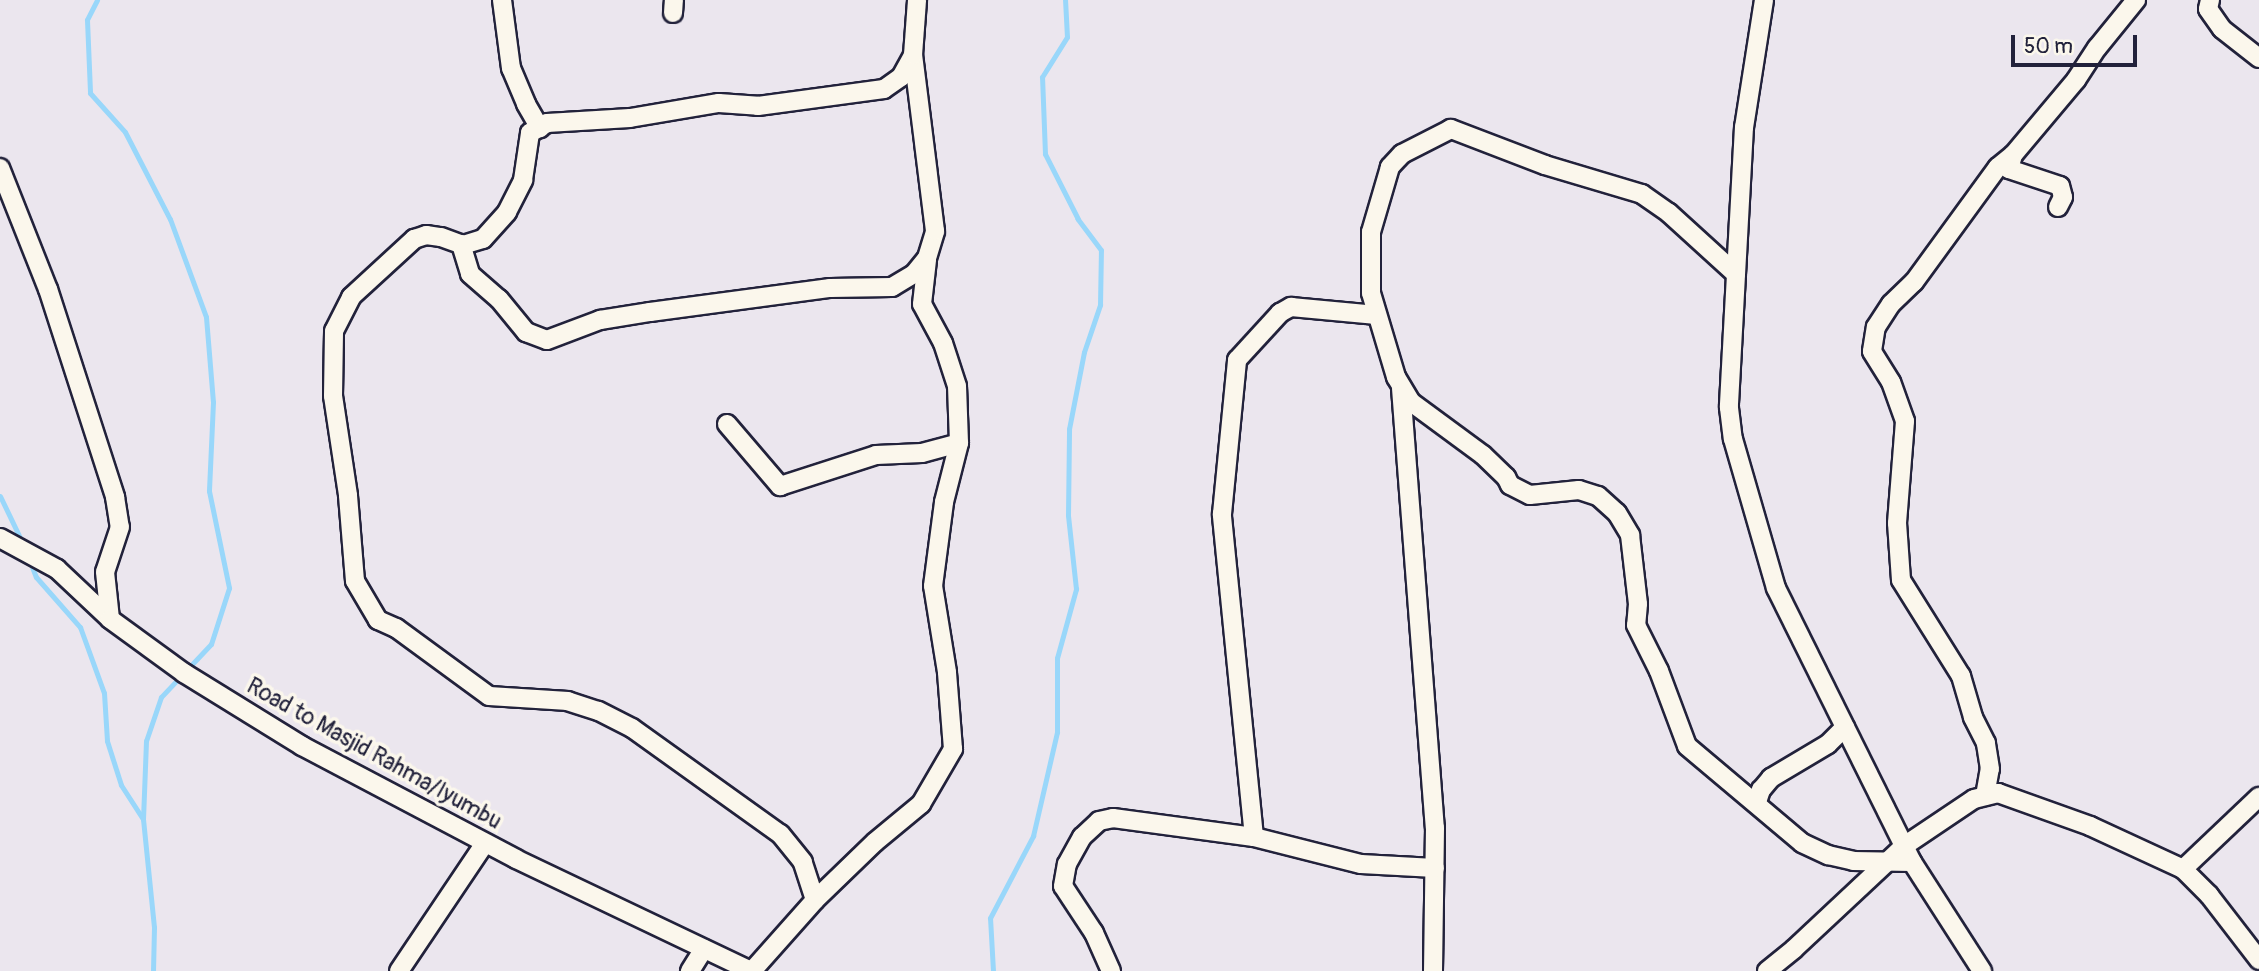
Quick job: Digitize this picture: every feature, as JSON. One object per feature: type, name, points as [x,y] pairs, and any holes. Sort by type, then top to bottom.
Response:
[{"type":"street","points":[[502,0],[511,68],[526,104],[540,128]]},
{"type":"street","points":[[917,0],[913,55],[935,232],[927,258],[922,304]]},
{"type":"street","points":[[1764,0],[1746,97],[1729,408],[1741,476],[1776,588],[1908,854],[1982,971]]},
{"type":"street","points":[[1986,796],[1990,769],[1986,743],[1973,718],[1961,676],[1901,580],[1897,523],[1905,421],[1891,382],[1872,351],[1876,327],[1891,304],[1914,282],[1998,167],[2013,155],[2076,80],[2136,0]]},
{"type":"street","points":[[2204,3],[2221,29],[2259,58]]},
{"type":"street","points":[[816,900],[803,862],[780,834],[632,728],[598,711],[568,701],[489,696],[397,628],[378,620],[355,581],[348,495],[333,396],[334,331],[351,297],[414,239],[426,235],[461,244],[483,239],[507,212],[523,180],[530,133],[547,123],[630,118],[719,103],[758,106],[884,89],[901,77],[913,55]]},
{"type":"street","points":[[1736,274],[1669,213],[1642,194],[1545,165],[1451,129],[1402,154],[1390,167],[1371,232],[1371,293],[1401,386],[1411,402],[1483,455],[1506,477],[1510,485],[1530,495],[1579,490],[1598,496],[1617,513],[1630,535],[1638,604],[1636,625],[1659,671],[1687,746],[1757,802],[1802,843],[1828,855],[1853,861],[1887,862]]},
{"type":"street","points":[[2013,155],[2009,169],[2060,186],[2063,197],[2058,207]]},
{"type":"street","points":[[0,168],[48,289],[115,497],[120,527],[105,572],[110,619]]},
{"type":"street","points":[[461,244],[470,274],[499,299],[526,332],[547,340],[600,320],[650,312],[830,288],[892,287],[907,292],[922,304],[943,343],[957,386],[959,443],[944,502],[933,586],[947,672],[953,749],[921,804],[874,842],[816,900],[752,971]]},
{"type":"street","points":[[892,287],[914,274],[927,258]]},
{"type":"street","points":[[1254,837],[1238,703],[1233,602],[1222,513],[1237,360],[1280,313],[1291,307],[1377,315]]},
{"type":"street","points":[[1401,386],[1436,828],[1433,971]]},
{"type":"street","points":[[727,424],[780,486],[876,455],[922,453],[959,443]]},
{"type":"street","name":"Road to Masjid Rahma/Iyumbu","points":[[0,538],[57,569],[110,619],[208,690],[267,725],[485,843],[752,971]]},
{"type":"street","points":[[1757,802],[1771,778],[1828,744],[1845,727]]},
{"type":"street","points":[[1767,971],[1887,862],[1908,854],[1974,799],[1998,793],[2090,826],[2183,869],[2208,895],[2259,960]]},
{"type":"street","points":[[2183,869],[2259,797]]},
{"type":"street","points":[[1111,971],[1094,933],[1063,886],[1067,864],[1082,837],[1099,821],[1113,818],[1254,837],[1362,864],[1435,868]]},
{"type":"street","points":[[399,971],[485,843]]},
{"type":"street","points":[[690,971],[704,949]]},
{"type":"waterway","points":[[97,0],[87,20],[90,93],[125,132],[170,219],[206,317],[213,402],[209,491],[229,588],[211,644],[161,697],[146,741],[143,819],[154,927],[153,971]]},
{"type":"waterway","points":[[993,971],[990,918],[1033,836],[1057,732],[1057,658],[1076,589],[1068,515],[1069,429],[1084,352],[1100,305],[1101,250],[1078,219],[1045,154],[1042,77],[1067,37],[1065,0]]},
{"type":"waterway","points":[[0,496],[24,546]]},
{"type":"waterway","points":[[29,559],[36,577],[80,627],[104,693],[107,741],[121,785],[143,819]]}]
